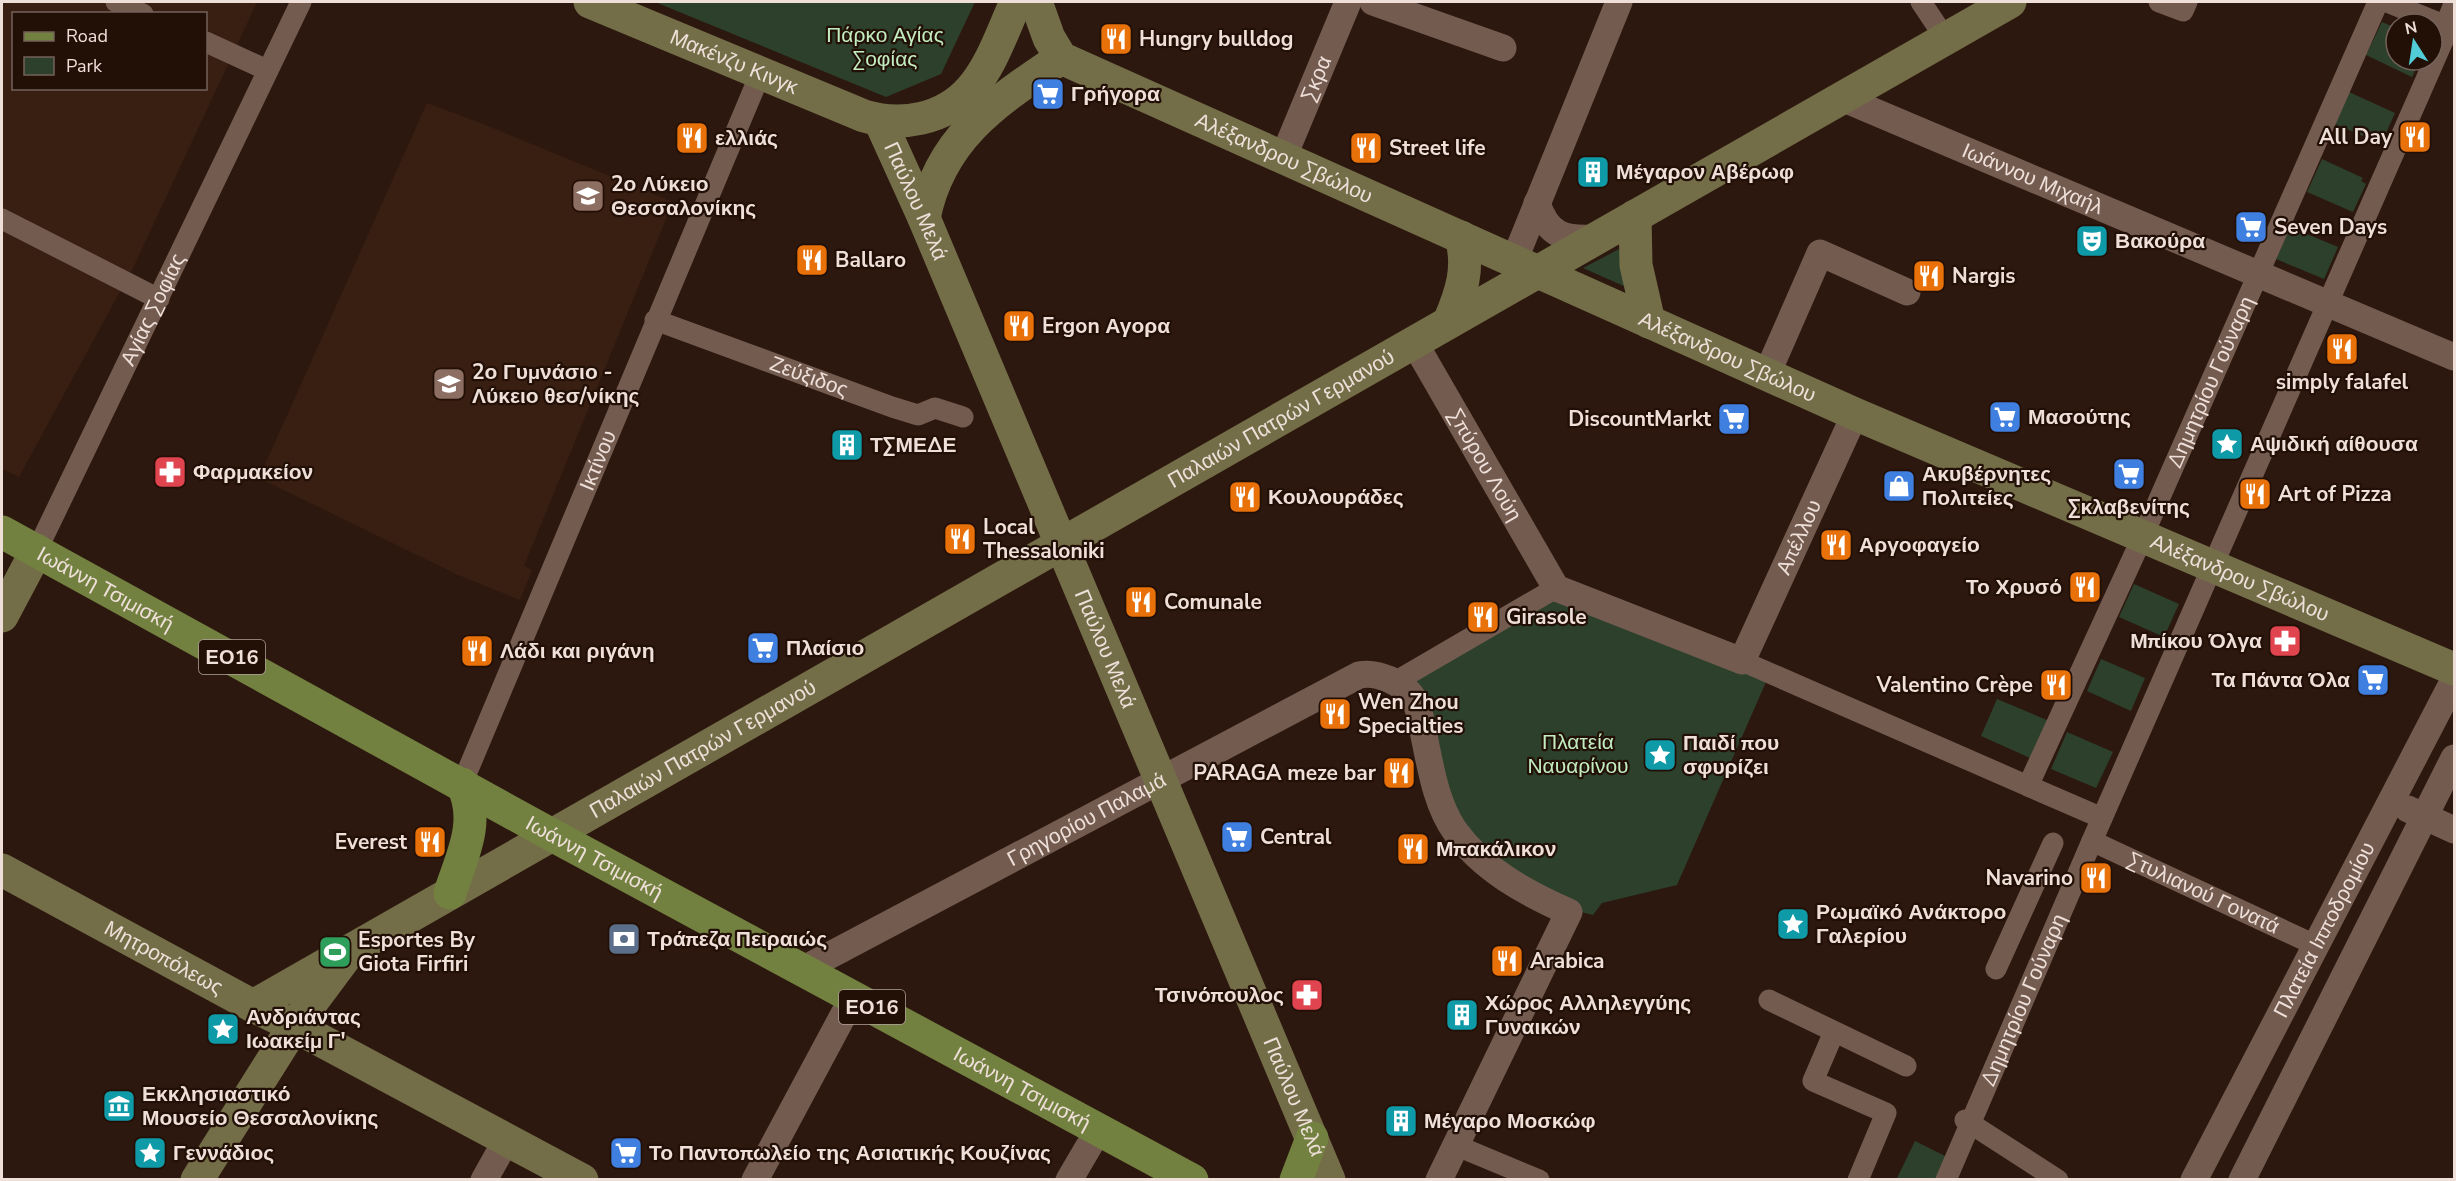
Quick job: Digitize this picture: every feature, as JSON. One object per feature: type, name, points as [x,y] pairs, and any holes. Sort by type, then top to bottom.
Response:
[{"type":"main road","name":"Μακένζυ Κινγκ","points":[[590,2],[880,121]]},
{"type":"main road","points":[[880,121],[901,122],[921,118],[947,107],[966,94],[986,66],[1016,2]]},
{"type":"main road","points":[[924,218],[934,180],[954,147],[997,104],[1061,58],[1049,38],[1036,2]]},
{"type":"main road","name":"Παλαιών Πατρών Γερμανού","points":[[253,1006],[1449,322],[1526,266],[1597,238],[2010,2]]},
{"type":"main road","name":"Αλέξανδρου Σβώλου","points":[[1061,58],[1855,414],[2454,669]]},
{"type":"main road","name":"Παύλου Μελά","points":[[880,121],[924,218],[1329,1179]]},
{"type":"main road","points":[[1635,216],[1636,265],[1649,322]]},
{"type":"main road","points":[[1449,322],[1465,275],[1461,237]]},
{"type":"main road","name":"Ιωάννη Τσιμισκή","points":[[2,532],[552,835],[1192,1179]]},
{"type":"main road","name":"Αγίας Σοφίας","points":[[2,616],[37,550]]},
{"type":"main road","points":[[450,893],[471,821],[470,805],[462,784]]},
{"type":"main road","name":"Μητροπόλεως","points":[[2,870],[253,1006],[582,1179]]},
{"type":"main road","points":[[197,1179],[294,1026],[351,950]]},
{"type":"main road","points":[[1296,1179],[1312,1138]]},
{"type":"street","points":[[116,2],[138,12]]},
{"type":"street","name":"Αγίας Σοφίας","points":[[37,550],[301,2]]},
{"type":"street","name":"Σκρα","points":[[1283,158],[1348,2]]},
{"type":"street","points":[[1374,2],[1503,48]]},
{"type":"street","points":[[1526,266],[1537,202],[1619,2]]},
{"type":"street","points":[[1921,2],[1946,38]]},
{"type":"street","points":[[2159,2],[2183,11],[2187,2]]},
{"type":"street","name":"Δημητρίου Γούναρη","points":[[2028,786],[2142,538],[2378,2]]},
{"type":"street","points":[[2387,2],[2445,26]]},
{"type":"street","name":"Δημητρίου Γούναρη","points":[[1946,1179],[1968,1122],[2449,27],[2445,26],[2454,4]]},
{"type":"street","points":[[207,42],[267,70]]},
{"type":"street","name":"Ικτίνου","points":[[462,784],[761,72]]},
{"type":"street","name":"Ιωάννου Μιχαήλ","points":[[1842,98],[2454,357]]},
{"type":"street","points":[[1537,202],[1544,221],[1554,232],[1572,237],[1597,238]]},
{"type":"street","points":[[2,219],[159,298]]},
{"type":"street","points":[[1767,374],[1820,253],[1907,292]]},
{"type":"street","name":"Ζεύξιδος","points":[[655,320],[892,407],[918,415],[935,408],[963,417]]},
{"type":"street","name":"Σπύρου Λούη","points":[[1414,342],[1556,588]]},
{"type":"street","name":"Απέλλου","points":[[1742,661],[1855,414]]},
{"type":"street","points":[[1384,678],[1556,588],[1742,661],[2102,818]]},
{"type":"street","name":"Γρηγορίου Παλαμά","points":[[802,970],[1359,675],[1384,678]]},
{"type":"street","points":[[1384,678],[1409,693],[1416,704],[1438,797],[1454,830],[1495,872],[1544,901],[1569,912],[1439,1179]]},
{"type":"street","name":"Πλατεία Ιπποδρομίου","points":[[2194,1179],[2454,680]]},
{"type":"street","name":"Πλατεία Ιπποδρομίου","points":[[2242,1179],[2454,759]]},
{"type":"street","points":[[2391,801],[2454,830]]},
{"type":"street","name":"Στυλιανού Γονατά","points":[[2092,841],[2315,945]]},
{"type":"street","name":"Δημητρίου Γούναρη","points":[[1996,969],[2053,843]]},
{"type":"street","points":[[755,1179],[853,997]]},
{"type":"street","points":[[1769,1000],[1906,1066]]},
{"type":"street","points":[[1834,1032],[1813,1081],[1886,1113],[1858,1179]]},
{"type":"street","points":[[1968,1122],[2058,1179]]},
{"type":"street","points":[[1069,1179],[1099,1129]]},
{"type":"street","points":[[484,1179],[507,1139]]},
{"type":"street","points":[[1455,1145],[1539,1179]]},
{"type":"shaded area","points":[[2,2],[257,2],[134,266],[19,477],[2,469]]},
{"type":"shaded area","name":"2ο Γυμνάσιο - Λύκειο θεσ/νίκης","points":[[427,103],[673,202],[524,566],[532,570],[520,600],[456,574],[259,478]]},
{"type":"green space","name":"Πάρκο Αγίας Σοφίας","points":[[655,2],[975,2],[941,74],[886,97]]},
{"type":"green space","points":[[2382,22],[2384,23],[2384,64],[2366,55]]},
{"type":"green space","points":[[2402,72],[2414,72],[2412,77]]},
{"type":"green space","points":[[2349,92],[2395,113],[2381,144],[2335,124]]},
{"type":"green space","points":[[2322,159],[2363,178],[2361,181],[2366,184],[2353,212],[2307,192]]},
{"type":"green space","points":[[2290,227],[2338,247],[2324,279],[2276,259]]},
{"type":"green space","points":[[1619,249],[1635,291],[1583,268]]},
{"type":"green space","points":[[2134,584],[2179,604],[2164,637],[2119,617]]},
{"type":"green space","name":"Πλατεία Ναυαρίνου","points":[[1556,588],[1766,682],[1677,885],[1602,903],[1593,915],[1573,910],[1483,862],[1393,683]]},
{"type":"green space","points":[[2101,659],[2145,678],[2131,711],[2087,691]]},
{"type":"green space","points":[[1997,699],[2054,723],[2037,761],[1981,736]]},
{"type":"green space","points":[[2067,732],[2113,752],[2096,788],[2051,769]]},
{"type":"green space","points":[[1915,1141],[1949,1158],[1939,1179],[1897,1178]]},
{"type":"water","points":[[1660,740],[1671,744],[1675,755],[1671,766],[1660,770],[1649,766],[1645,755],[1649,744]]},
{"type":"place","name":"Hungry bulldog","points":[[1116,39]]},
{"type":"place","name":"Γρήγορα","points":[[1048,94]]},
{"type":"place","name":"All Day","points":[[2415,137]]},
{"type":"place","name":"ελλιάς","points":[[692,138]]},
{"type":"place","name":"Street life","points":[[1366,148]]},
{"type":"place","name":"Μέγαρον Αβέρωφ","points":[[1593,172]]},
{"type":"place","name":"2ο Λύκειο Θεσσαλονίκης","points":[[588,196]]},
{"type":"place","name":"Seven Days","points":[[2251,227]]},
{"type":"place","name":"Βακούρα","points":[[2092,241]]},
{"type":"place","name":"Ballaro","points":[[812,260]]},
{"type":"place","name":"Nargis","points":[[1929,276]]},
{"type":"place","name":"Ergon Αγορα","points":[[1019,326]]},
{"type":"place","name":"simply falafel","points":[[2342,349]]},
{"type":"place","name":"2ο Γυμνάσιο - Λύκειο θεσ/νίκης","points":[[449,384]]},
{"type":"place","name":"Μασούτης","points":[[2005,417]]},
{"type":"place","name":"DiscountMarkt","points":[[1734,419]]},
{"type":"place","name":"Αψιδική αίθουσα","points":[[2227,444]]},
{"type":"place","name":"ΤΣΜΕΔΕ","points":[[847,445]]},
{"type":"place","name":"Φαρμακείον","points":[[170,472]]},
{"type":"place","name":"Σκλαβενίτης","points":[[2129,474]]},
{"type":"place","name":"Ακυβέρνητες Πολιτείες","points":[[1899,486]]},
{"type":"place","name":"Art of Pizza","points":[[2255,494]]},
{"type":"place","name":"Κουλουράδες","points":[[1245,497]]},
{"type":"place","name":"Local Thessaloniki","points":[[960,539]]},
{"type":"place","name":"Αργοφαγείο","points":[[1836,545]]},
{"type":"place","name":"Το Χρυσό","points":[[2085,587]]},
{"type":"place","name":"Comunale","points":[[1141,602]]},
{"type":"place","name":"Girasole","points":[[1483,617]]},
{"type":"place","name":"Μπίκου Όλγα","points":[[2285,641]]},
{"type":"place","name":"Πλαίσιο","points":[[763,648]]},
{"type":"place","name":"Λάδι και ριγάνη","points":[[477,651]]},
{"type":"place","name":"Τα Πάντα Όλα","points":[[2373,680]]},
{"type":"place","name":"Valentino Crèpe","points":[[2056,685]]},
{"type":"place","name":"Wen Zhou Specialties","points":[[1335,714]]},
{"type":"place","name":"Παιδί που σφυρίζει","points":[[1660,755]]},
{"type":"place","name":"PARAGA meze bar","points":[[1399,773]]},
{"type":"place","name":"Central","points":[[1237,837]]},
{"type":"place","name":"Everest","points":[[430,842]]},
{"type":"place","name":"Μπακάλικον","points":[[1413,849]]},
{"type":"place","name":"Navarino","points":[[2096,878]]},
{"type":"place","name":"Ρωμαϊκό Ανάκτορο Γαλερίου","points":[[1793,924]]},
{"type":"place","name":"Τράπεζα Πειραιώς","points":[[624,939]]},
{"type":"place","name":"Esportes By Giota Firfiri","points":[[335,952]]},
{"type":"place","name":"Arabica","points":[[1507,961]]},
{"type":"place","name":"Τσινόπουλος","points":[[1307,995]]},
{"type":"place","name":"Χώρος Αλληλεγγύης Γυναικών","points":[[1462,1015]]},
{"type":"place","name":"Ανδριάντας Ιωακείμ Γ'","points":[[223,1029]]},
{"type":"place","name":"Εκκλησιαστικό Μουσείο Θεσσαλονίκης","points":[[119,1106]]},
{"type":"place","name":"Μέγαρο Μοσκώφ","points":[[1401,1121]]},
{"type":"place","name":"Γεννάδιος","points":[[150,1153]]},
{"type":"place","name":"Το Παντοπωλείο της Ασιατικής Κουζίνας","points":[[626,1153]]}]
